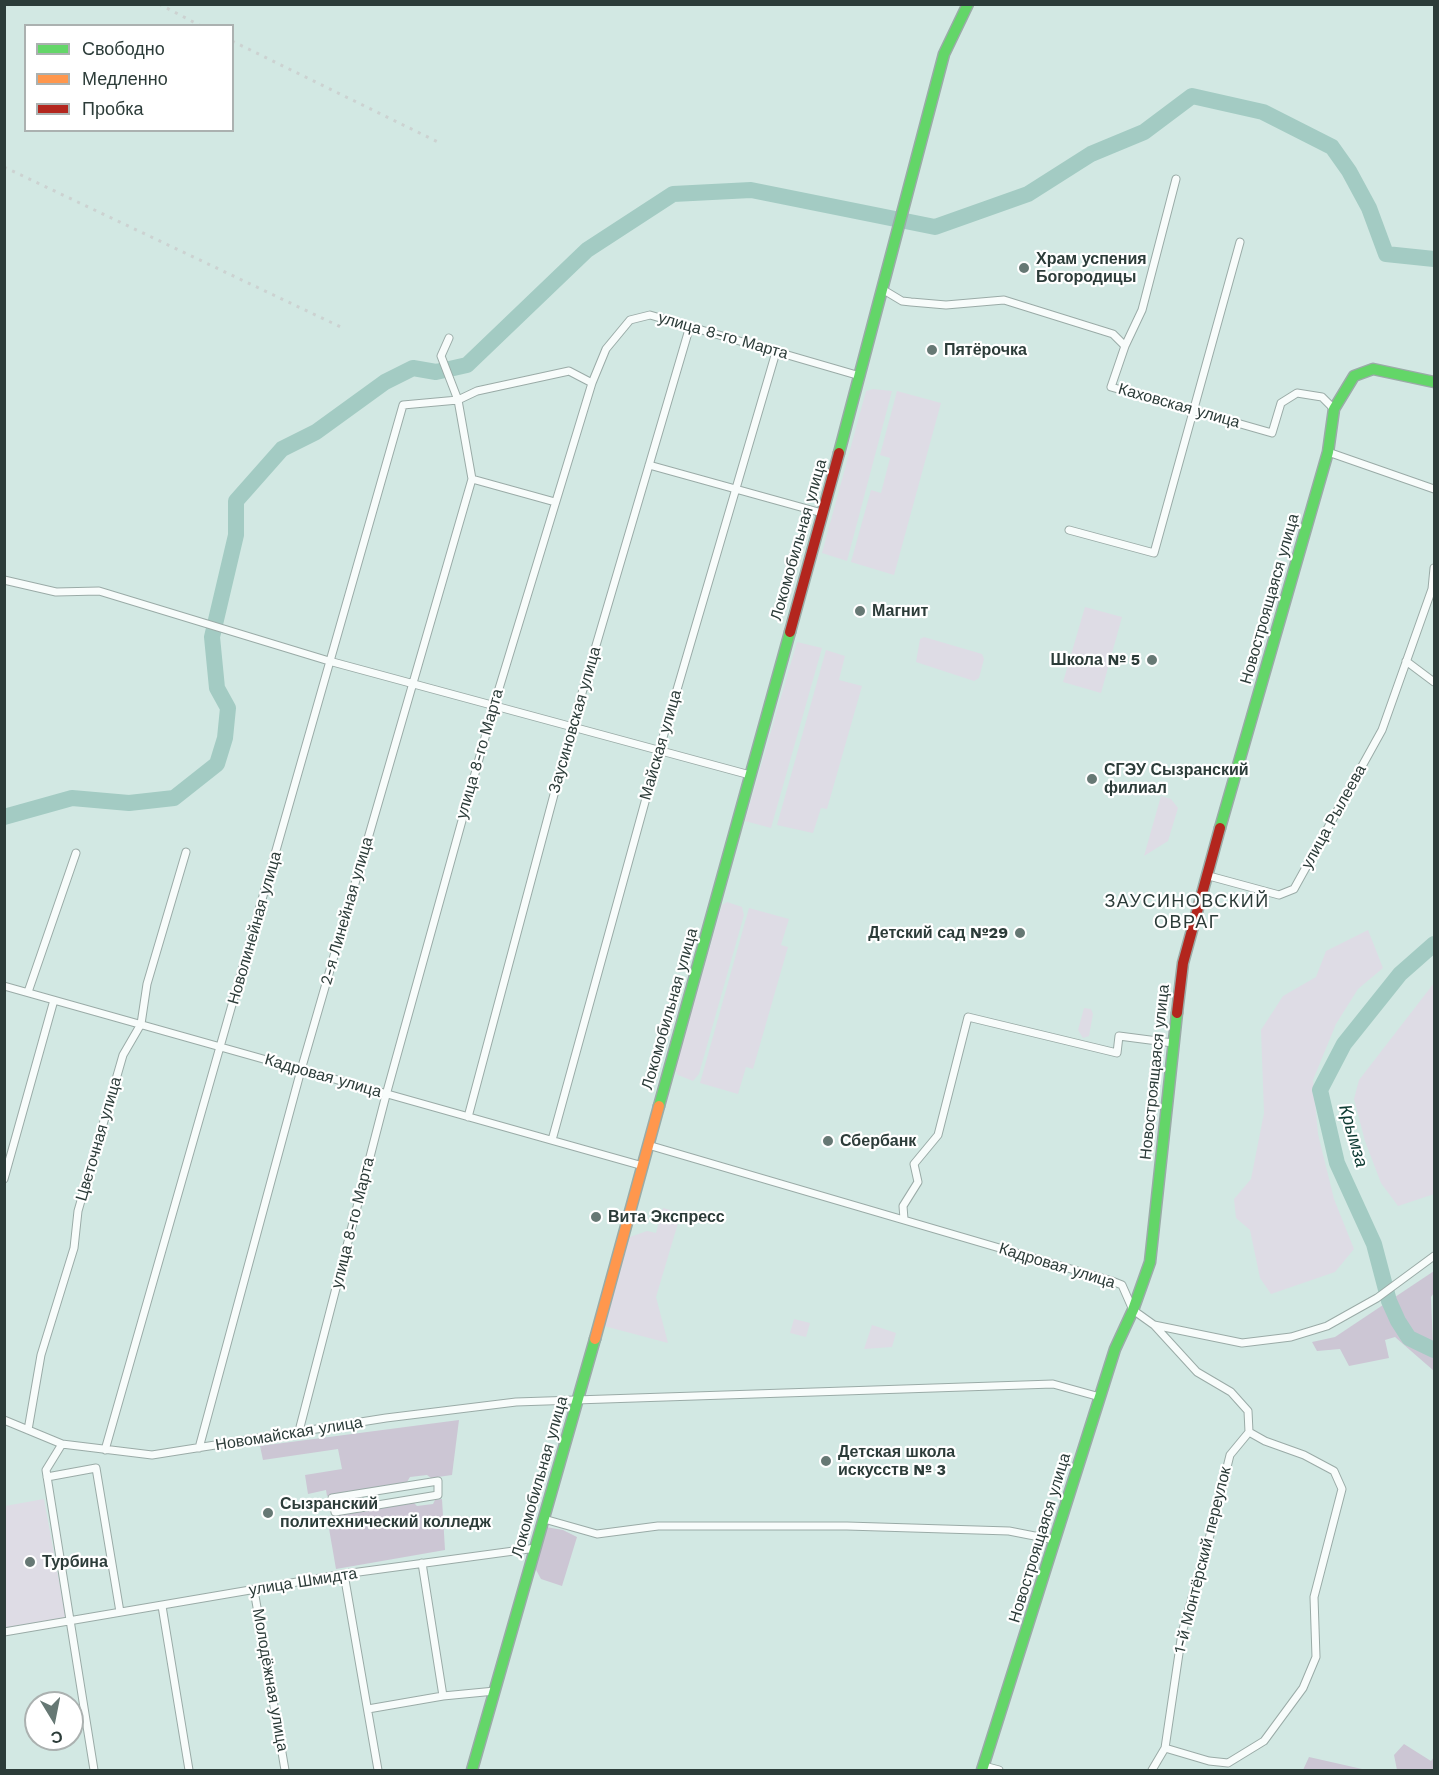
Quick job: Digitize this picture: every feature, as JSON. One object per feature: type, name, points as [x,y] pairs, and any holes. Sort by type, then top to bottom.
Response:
[{"type":"main road","name":"Локомобильная улица","points":[[472,1770],[643,1166],[860,376],[944,54],[968,4]]},
{"type":"main road","name":"Новостроящаяся улица","points":[[983,1768],[1115,1349],[1133,1310],[1150,1262],[1183,963],[1209,876],[1281,609],[1328,452],[1334,409],[1354,376],[1373,369],[1434,382]]},
{"type":"street","points":[[882,289],[902,301],[911,302],[946,304],[1004,300],[1113,334],[1125,346],[1142,310],[1176,179]]},
{"type":"street","points":[[1069,530],[1154,553],[1240,242]]},
{"type":"street","name":"улица 8-го Марта","points":[[299,1431],[386,1095],[494,705],[592,383],[606,349],[630,320],[650,315],[860,376]]},
{"type":"street","name":"Заусиновская улица","points":[[468,1117],[572,727],[690,326]]},
{"type":"street","name":"2-я Линейная улица","points":[[199,1448],[302,1070],[472,479],[458,400],[441,356],[449,338]]},
{"type":"street","name":"Каховская улица","points":[[1125,346],[1111,387],[1272,433],[1281,404],[1297,393],[1322,397],[1334,409]]},
{"type":"street","name":"Майская улица","points":[[552,1140],[659,751],[776,352]]},
{"type":"street","points":[[458,400],[477,390],[569,371],[592,383]]},
{"type":"street","name":"Новолинейная улица","points":[[105,1450],[222,1047],[403,405],[458,400]]},
{"type":"street","points":[[1328,452],[1434,489]]},
{"type":"street","points":[[649,465],[822,513]]},
{"type":"street","points":[[472,479],[555,502]]},
{"type":"street","name":"улица Рылеева","points":[[1209,876],[1280,896],[1294,889],[1382,730],[1433,590],[1434,568]]},
{"type":"street","points":[[4,580],[56,592],[99,591],[330,661],[750,775]]},
{"type":"street","points":[[1406,661],[1434,682]]},
{"type":"street","name":"Цветочная улица","points":[[28,1430],[41,1354],[74,1248],[78,1211],[123,1056],[141,1024],[147,984],[186,852]]},
{"type":"street","points":[[28,992],[76,853]]},
{"type":"street","name":"Кадровая улица","points":[[4,986],[643,1166]]},
{"type":"street","points":[[4,1179],[54,1000]]},
{"type":"street","points":[[904,1220],[903,1206],[918,1182],[914,1164],[939,1135],[968,1017],[1117,1053],[1119,1036],[1173,1042]]},
{"type":"street","name":"Кадровая улица","points":[[648,1145],[1112,1281],[1122,1285],[1133,1310],[1154,1325],[1242,1343],[1291,1337],[1327,1326],[1377,1298],[1434,1256]]},
{"type":"street","points":[[1154,1325],[1197,1372],[1231,1392],[1248,1411],[1250,1432],[1264,1441],[1304,1455],[1334,1471],[1342,1490],[1314,1597],[1316,1657],[1303,1688],[1264,1741],[1228,1763],[1209,1761],[1165,1748]]},
{"type":"street","name":"Новомайская улица","points":[[4,1420],[62,1444],[152,1455],[299,1431],[516,1402],[579,1398],[1053,1384],[1100,1397]]},
{"type":"street","name":"1-й Монтёрский переулок","points":[[1152,1770],[1165,1748],[1182,1633],[1230,1455],[1250,1432]]},
{"type":"street","points":[[62,1444],[46,1470],[94,1770]]},
{"type":"street","points":[[47,1478],[96,1468],[120,1612]]},
{"type":"street","points":[[438,1481],[438,1495],[334,1512],[332,1498],[409,1485],[438,1481]]},
{"type":"street","points":[[409,1485],[411,1499]]},
{"type":"street","points":[[544,1519],[597,1534],[658,1526],[847,1526],[1009,1531],[1055,1540]]},
{"type":"street","name":"улица Шмидта","points":[[4,1632],[344,1574],[536,1548]]},
{"type":"street","points":[[422,1563],[443,1696]]},
{"type":"street","points":[[344,1574],[378,1770]]},
{"type":"street","name":"Молодёжная улица","points":[[254,1590],[285,1770]]},
{"type":"street","points":[[162,1606],[189,1770]]},
{"type":"street","points":[[368,1709],[443,1696],[495,1691]]},
{"type":"street","points":[[983,1768],[999,1770]]},
{"type":"shaded area","points":[[873,389],[892,391],[847,561],[822,553],[866,391]]},
{"type":"shaded area","points":[[897,391],[941,403],[894,575],[851,562],[871,490],[881,493],[890,458],[880,455]]},
{"type":"shaded area","points":[[1085,607],[1122,617],[1101,693],[1063,682]]},
{"type":"shaded area","points":[[924,637],[982,654],[984,659],[979,678],[974,681],[916,662],[920,639]]},
{"type":"shaded area","points":[[797,642],[822,648],[771,828],[745,821]]},
{"type":"shaded area","points":[[826,650],[845,656],[839,680],[862,686],[827,809],[821,808],[813,833],[777,825]]},
{"type":"shaded area","points":[[1161,796],[1171,799],[1178,808],[1168,841],[1144,856]]},
{"type":"shaded area","points":[[727,902],[742,907],[744,915],[699,1074],[693,1081],[678,1075],[675,1069],[722,905]]},
{"type":"shaded area","points":[[749,908],[789,919],[781,945],[788,947],[753,1069],[746,1067],[738,1094],[700,1083]]},
{"type":"shaded area","points":[[1368,930],[1383,968],[1358,989],[1336,1024],[1313,1080],[1318,1134],[1334,1199],[1354,1249],[1335,1272],[1271,1294],[1260,1278],[1250,1230],[1236,1218],[1234,1199],[1251,1179],[1264,1113],[1261,1030],[1283,996],[1316,977],[1326,951]]},
{"type":"shaded area","points":[[1434,983],[1434,1194],[1398,1206],[1381,1183],[1365,1141],[1354,1099],[1359,1080]]},
{"type":"shaded area","points":[[1084,1008],[1091,1009],[1093,1014],[1089,1036],[1083,1038],[1078,1030]]},
{"type":"shaded area","points":[[663,1208],[681,1213],[656,1297],[668,1343],[604,1326],[627,1238],[647,1231],[656,1233]]},
{"type":"shaded area","points":[[1434,1271],[1434,1293],[1431,1297],[1434,1371],[1395,1337],[1385,1340],[1389,1358],[1349,1366],[1340,1349],[1317,1351],[1312,1342],[1335,1337]]},
{"type":"shaded area","points":[[794,1319],[810,1323],[806,1337],[790,1333]]},
{"type":"shaded area","points":[[872,1325],[896,1333],[892,1347],[864,1349]]},
{"type":"shaded area","points":[[459,1420],[452,1475],[431,1478],[427,1475],[410,1477],[407,1482],[327,1496],[326,1490],[308,1494],[305,1475],[342,1469],[338,1449],[263,1460],[260,1446]]},
{"type":"shaded area","name":"Турбина","points":[[44,1499],[66,1619],[5,1630],[5,1506]]},
{"type":"shaded area","points":[[442,1499],[445,1550],[336,1569],[327,1517],[413,1502],[417,1506],[433,1504],[435,1500]]},
{"type":"shaded area","points":[[546,1527],[563,1530],[577,1537],[562,1586],[541,1579],[535,1568]]},
{"type":"shaded area","points":[[1404,1744],[1431,1761],[1434,1757],[1434,1770],[1397,1770],[1394,1755]]},
{"type":"shaded area","points":[[1309,1757],[1362,1769],[1362,1770],[1303,1770]]},
{"type":"waterway","points":[[4,817],[72,798],[129,803],[174,798],[217,764],[225,738],[228,708],[217,688],[212,637],[236,535],[236,501],[282,449],[316,432],[385,382],[413,368],[436,372],[467,365],[587,250],[673,194],[751,190],[935,227],[1028,194],[1091,154],[1144,132],[1192,96],[1263,112],[1332,147],[1349,171],[1369,208],[1386,254],[1434,259]]},
{"type":"waterway","name":"Крымза","points":[[1434,944],[1400,974],[1344,1044],[1320,1090],[1337,1163],[1374,1244],[1389,1301],[1409,1338],[1434,1350]]},
{"type":"railway","points":[[159,4],[197,24]]},
{"type":"railway","points":[[234,42],[442,144]]},
{"type":"railway","points":[[4,167],[345,329]]},
{"type":"traffic: fast","points":[[839,453],[944,54],[968,4]]},
{"type":"traffic: fast","points":[[1220,828],[1328,452],[1334,409],[1354,376],[1373,369],[1434,382]]},
{"type":"traffic: fast","points":[[659,1106],[790,632]]},
{"type":"traffic: fast","points":[[982,1770],[1115,1349],[1133,1310],[1150,1262],[1177,1013]]},
{"type":"traffic: fast","points":[[472,1770],[595,1339]]},
{"type":"traffic: slow","points":[[595,1339],[659,1106]]},
{"type":"traffic: jam","points":[[790,632],[839,453]]},
{"type":"traffic: jam","points":[[1177,1013],[1183,963],[1220,828]]},
{"type":"place","name":"Храм успения Богородицы","points":[[1024,268]]},
{"type":"place","name":"Пятёрочка","points":[[932,350]]},
{"type":"place","name":"Магнит","points":[[860,611]]},
{"type":"place","name":"Школа № 5","points":[[1152,660]]},
{"type":"place","name":"СГЭУ Сызранский филиал","points":[[1092,779]]},
{"type":"place","name":"Детский сад №29","points":[[1020,933]]},
{"type":"place","name":"Сбербанк","points":[[828,1141]]},
{"type":"place","name":"Вита Экспресс","points":[[596,1217]]},
{"type":"place","name":"Детская школа искусств № 3","points":[[826,1461]]},
{"type":"place","name":"Сызранский политехнический колледж","points":[[268,1513]]},
{"type":"place","name":"Турбина","points":[[30,1562]]},
{"type":"district","name":"ЗАУСИНОВСКИЙ ОВРАГ","points":[[1187,912]]}]
